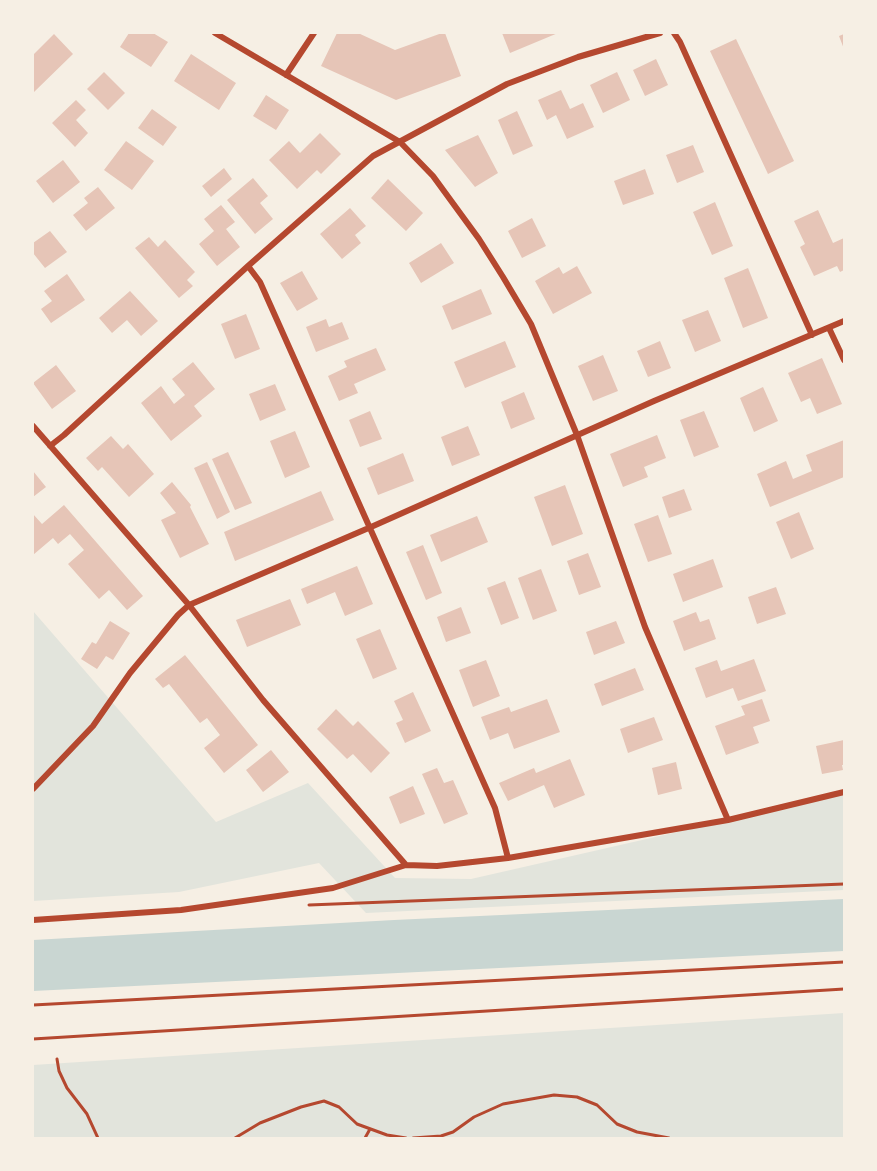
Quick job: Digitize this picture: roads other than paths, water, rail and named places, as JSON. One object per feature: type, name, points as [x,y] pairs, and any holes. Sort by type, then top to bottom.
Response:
[{"type":"street","points":[[214,33],[400,142],[439,184],[468,223],[531,324],[577,435],[645,627],[728,820]]},
{"type":"street","points":[[286,75],[314,33]]},
{"type":"street","points":[[50,446],[373,156],[507,84],[578,57],[660,33]]},
{"type":"street","points":[[674,33],[812,335]]},
{"type":"street","points":[[248,266],[260,282],[495,808],[508,858]]},
{"type":"street","points":[[33,789],[93,726],[130,673],[189,605],[844,321]]},
{"type":"street","points":[[829,328],[844,360]]},
{"type":"street","points":[[33,426],[189,605],[263,700],[406,865]]},
{"type":"street","points":[[33,920],[181,910],[333,888],[406,865],[438,866],[508,858],[728,820],[844,792]]}]
